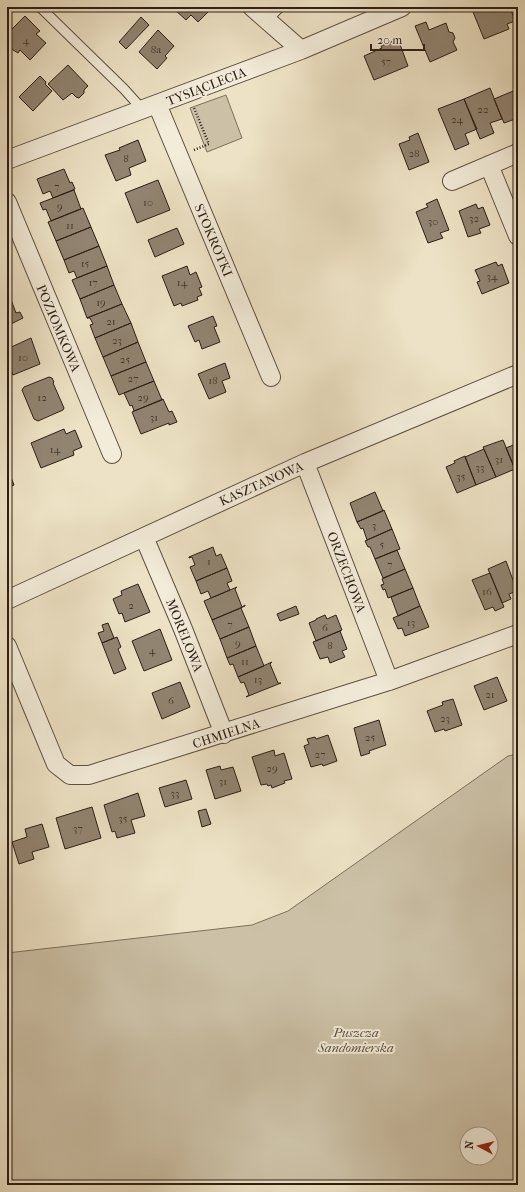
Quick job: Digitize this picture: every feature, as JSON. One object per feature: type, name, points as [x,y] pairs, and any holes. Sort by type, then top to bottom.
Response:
[{"type":"street","points":[[252,7],[301,50]]},
{"type":"street","name":"TYSIĄCLECIA","points":[[7,160],[301,50],[402,7]]},
{"type":"street","name":"STOKROTKI","points":[[150,107],[178,156],[271,377]]},
{"type":"street","points":[[452,181],[518,153]]},
{"type":"street","points":[[489,165],[518,236]]},
{"type":"street","name":"POZIOMKOWA","points":[[7,202],[112,454]]},
{"type":"street","name":"KASZTANOWA","points":[[7,600],[305,463],[518,374]]},
{"type":"street","name":"ORZECHOWA","points":[[305,463],[389,682]]},
{"type":"street","name":"MORELOWA","points":[[144,537],[183,629],[224,734]]},
{"type":"street","name":"CHMIELNA","points":[[7,646],[56,764],[70,775],[89,776],[389,682],[518,634]]},
{"type":"lane","name":"STOKROTKI","points":[[40,7],[124,89],[150,107]]},
{"type":"lane","points":[[267,20],[280,7]]},
{"type":"path","points":[[178,156],[209,144],[188,93]]},
{"type":"green space","points":[[226,95],[242,138],[207,152],[190,108]]},
{"type":"green space","name":"Puszcza Sandomierska","points":[[518,754],[518,1185],[7,1185],[7,953],[252,925],[288,911],[508,756]]},
{"type":"building","points":[[176,7],[213,7],[198,22],[191,15],[186,20],[174,9]]},
{"type":"building","points":[[471,7],[491,7],[493,12],[501,9],[500,7],[510,7],[515,21],[507,24],[509,29],[484,39]]},
{"type":"building","points":[[25,16],[40,31],[36,34],[46,43],[30,60],[20,50],[18,53],[13,50],[9,45],[12,42],[7,37],[7,34]]},
{"type":"building","points":[[141,17],[149,25],[126,49],[119,42]]},
{"type":"building","points":[[426,22],[429,30],[446,23],[449,32],[453,33],[455,38],[453,42],[457,50],[430,62],[415,26]]},
{"type":"building","points":[[158,30],[174,46],[165,56],[167,58],[157,69],[139,52]]},
{"type":"building","points":[[398,39],[408,66],[374,80],[364,56],[382,48],[381,46]]},
{"type":"building","points":[[68,65],[88,86],[79,98],[72,93],[63,100],[48,84]]},
{"type":"building","points":[[40,76],[52,91],[33,111],[19,97]]},
{"type":"building","points":[[490,88],[502,119],[490,123],[494,133],[480,139],[464,99]]},
{"type":"building","points":[[518,89],[518,118],[504,123],[494,99]]},
{"type":"building","points":[[464,99],[477,129],[465,134],[469,144],[455,150],[438,109]]},
{"type":"building","points":[[418,133],[429,162],[409,170],[399,144],[410,140],[409,137]]},
{"type":"building","points":[[138,140],[146,161],[129,168],[131,175],[116,181],[105,155],[120,150],[119,148]]},
{"type":"building","points":[[64,169],[70,183],[72,182],[75,189],[53,198],[50,191],[43,194],[37,179]]},
{"type":"building","points":[[158,180],[170,210],[137,223],[125,193]]},
{"type":"building","points":[[74,190],[81,209],[51,221],[46,209],[43,210],[40,203]]},
{"type":"building","points":[[437,199],[449,230],[440,233],[443,238],[428,243],[416,212],[428,207],[426,204]]},
{"type":"building","points":[[476,204],[478,209],[483,207],[490,225],[479,229],[481,233],[468,237],[459,211]]},
{"type":"building","points":[[83,208],[91,227],[56,241],[48,222]]},
{"type":"building","points":[[91,227],[99,246],[64,260],[56,241]]},
{"type":"building","points":[[177,228],[184,244],[155,257],[148,240]]},
{"type":"building","points":[[99,246],[107,266],[77,278],[74,271],[69,273],[64,260]]},
{"type":"building","points":[[496,262],[498,266],[502,264],[509,283],[482,294],[477,282],[480,281],[475,270]]},
{"type":"building","points":[[107,266],[114,285],[80,299],[72,280]]},
{"type":"building","points":[[187,266],[190,275],[196,272],[202,287],[199,288],[202,295],[197,297],[198,300],[182,306],[181,303],[174,306],[162,276]]},
{"type":"building","points":[[114,285],[122,304],[87,318],[80,299]]},
{"type":"building","points":[[10,297],[16,313],[20,312],[23,318],[7,326],[7,298]]},
{"type":"building","points":[[122,304],[131,323],[95,338],[90,325],[93,324],[90,318],[87,318]]},
{"type":"building","points":[[213,316],[217,326],[214,327],[220,342],[202,349],[199,340],[195,342],[188,326]]},
{"type":"building","points":[[131,323],[138,342],[103,357],[95,338]]},
{"type":"building","points":[[31,338],[40,364],[13,375],[7,362],[10,361],[7,354],[7,349]]},
{"type":"building","points":[[138,342],[146,362],[111,376],[103,357]]},
{"type":"building","points":[[146,362],[154,381],[119,395],[111,376]]},
{"type":"building","points":[[225,363],[230,378],[222,381],[226,392],[209,399],[198,374]]},
{"type":"building","points":[[49,377],[52,378],[54,382],[53,383],[64,408],[63,410],[38,421],[34,419],[22,390],[24,387]]},
{"type":"building","points":[[154,381],[162,400],[134,411],[124,393]]},
{"type":"building","points":[[163,399],[169,412],[172,411],[177,422],[169,425],[169,423],[141,434],[132,412]]},
{"type":"building","points":[[64,429],[66,434],[75,430],[82,447],[73,451],[74,455],[41,468],[31,443]]},
{"type":"building","points":[[503,440],[515,469],[496,477],[483,447]]},
{"type":"building","points":[[518,443],[518,471],[516,472],[506,448]]},
{"type":"building","points":[[484,449],[496,477],[476,485],[465,457]]},
{"type":"building","points":[[465,456],[476,485],[457,493],[446,467]]},
{"type":"building","points":[[7,467],[14,485],[7,488]]},
{"type":"building","points":[[375,492],[383,511],[357,522],[350,503]]},
{"type":"building","points":[[384,510],[392,529],[367,540],[363,528],[361,529],[357,522]]},
{"type":"building","points":[[392,529],[400,549],[375,559],[370,547],[368,547],[365,541]]},
{"type":"building","points":[[213,547],[216,556],[221,554],[227,568],[196,581],[190,567],[195,565],[192,557],[189,557]]},
{"type":"building","points":[[397,550],[405,569],[383,578],[375,559]]},
{"type":"building","points":[[506,561],[517,591],[509,594],[511,599],[502,603],[488,569]]},
{"type":"building","points":[[227,568],[232,581],[227,583],[230,590],[211,598],[208,591],[201,594],[196,581]]},
{"type":"building","points":[[405,569],[413,588],[388,598],[385,589],[383,590],[381,585],[384,584],[382,579]]},
{"type":"building","points":[[490,573],[504,607],[495,611],[493,607],[485,610],[472,580]]},
{"type":"building","points":[[138,584],[150,612],[125,622],[122,613],[119,614],[113,599],[122,595],[121,591]]},
{"type":"building","points":[[237,587],[235,589],[242,607],[245,606],[212,620],[204,601]]},
{"type":"building","points":[[413,588],[420,606],[398,616],[391,597]]},
{"type":"building","points":[[296,606],[299,614],[280,621],[277,614]]},
{"type":"building","points":[[420,606],[429,627],[405,636],[402,628],[398,629],[393,618]]},
{"type":"building","points":[[241,608],[249,627],[220,639],[212,620]]},
{"type":"building","points":[[325,615],[327,619],[336,615],[342,630],[316,641],[309,623]]},
{"type":"building","points":[[108,623],[114,638],[102,643],[98,633],[104,631],[102,625]]},
{"type":"building","points":[[249,627],[256,646],[227,658],[220,639]]},
{"type":"building","points":[[160,629],[172,660],[144,671],[132,641]]},
{"type":"building","points":[[340,631],[347,649],[342,651],[345,657],[330,663],[328,657],[320,659],[313,642]]},
{"type":"building","points":[[117,637],[121,647],[118,649],[126,669],[114,674],[102,643]]},
{"type":"building","points":[[256,646],[264,666],[238,677],[233,664],[230,665],[227,658]]},
{"type":"building","points":[[272,662],[270,664],[278,683],[281,683],[246,697],[249,695],[244,682],[241,683],[238,677]]},
{"type":"building","points":[[497,677],[507,701],[484,710],[474,686]]},
{"type":"building","points":[[180,682],[190,707],[162,719],[152,693]]},
{"type":"building","points":[[453,699],[462,725],[445,731],[444,729],[435,732],[427,711],[443,705],[442,702]]},
{"type":"building","points":[[379,720],[386,745],[369,751],[370,753],[361,756],[354,728]]},
{"type":"building","points":[[328,735],[337,761],[323,766],[322,764],[311,767],[304,746],[309,744],[307,739],[315,737],[316,739]]},
{"type":"building","points":[[274,750],[275,756],[284,753],[292,779],[284,781],[285,783],[272,788],[271,785],[261,785],[252,757]]},
{"type":"building","points":[[220,766],[221,770],[233,767],[241,791],[215,799],[206,770]]},
{"type":"building","points":[[186,780],[192,799],[165,807],[159,788]]},
{"type":"building","points":[[138,793],[145,816],[131,820],[135,833],[117,838],[115,831],[112,832],[104,805]]},
{"type":"building","points":[[92,807],[101,838],[65,849],[56,818]]},
{"type":"building","points":[[206,809],[211,824],[202,827],[198,811]]},
{"type":"building","points":[[42,824],[49,847],[32,852],[34,859],[19,864],[12,842],[27,837],[25,829]]}]
